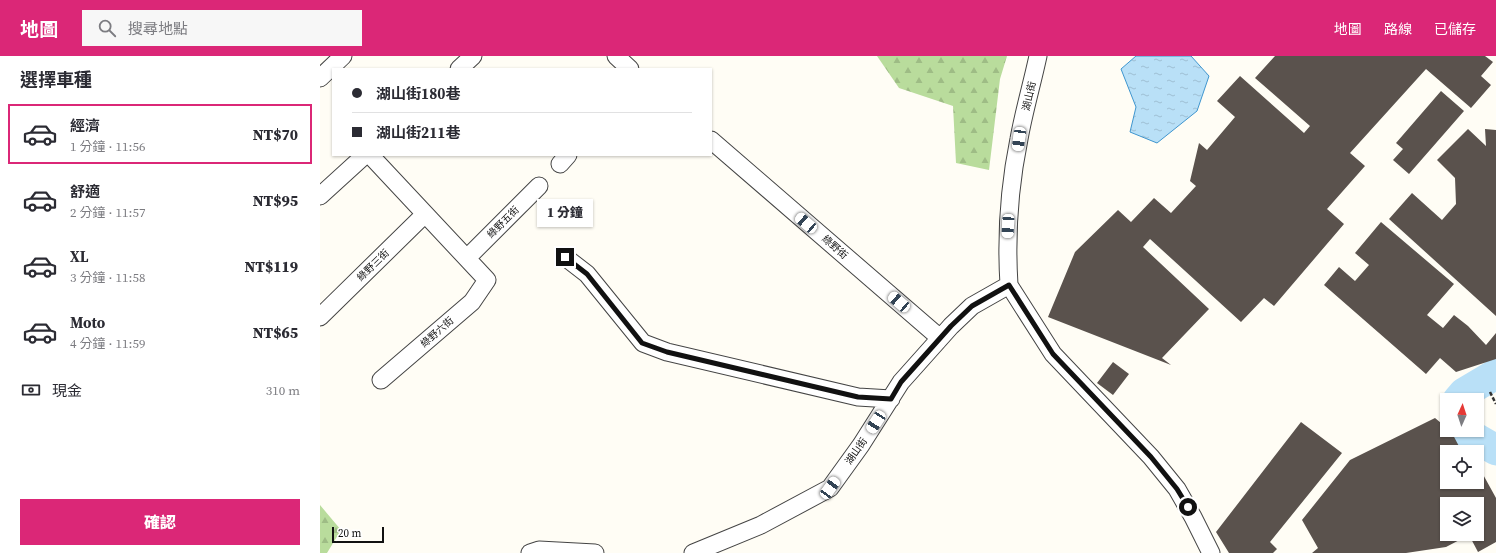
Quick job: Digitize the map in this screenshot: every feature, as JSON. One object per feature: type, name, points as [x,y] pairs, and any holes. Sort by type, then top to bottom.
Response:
[{"type":"street","points":[[320,78],[343,56]]},
{"type":"street","points":[[460,68],[473,56]]},
{"type":"street","points":[[616,56],[629,68]]},
{"type":"street","name":"湖山街","points":[[693,553],[761,525],[830,488],[861,445],[901,382],[940,338],[972,306],[1009,285],[1007,252],[1010,200],[1019,139],[1038,56]]},
{"type":"street","name":"綠野街","points":[[712,141],[940,338]]},
{"type":"street","points":[[320,196],[364,156]]},
{"type":"street","points":[[371,156],[467,258]]},
{"type":"street","name":"綠野五街","points":[[467,258],[539,186]]},
{"type":"street","name":"綠野三街","points":[[320,317],[425,214]]},
{"type":"street","points":[[565,257],[587,274],[642,343],[667,352],[858,397],[891,399]]},
{"type":"street","name":"綠野六街","points":[[381,380],[472,302],[487,280],[467,258]]},
{"type":"street","points":[[1009,285],[1053,354],[1151,457],[1177,489],[1211,553]]},
{"type":"street","points":[[530,553],[539,550],[595,553]]},
{"type":"path","points":[[1490,392],[1496,404]]},
{"type":"green space","points":[[877,56],[1007,56],[1000,79],[989,170],[956,163],[953,106],[899,88]]},
{"type":"green space","points":[[320,505],[341,530],[327,553],[320,553]]},
{"type":"water","points":[[1136,56],[1191,56],[1209,76],[1197,111],[1157,143],[1130,132],[1136,107],[1121,69]]},
{"type":"building","points":[[1275,56],[1485,56],[1493,62],[1481,76],[1491,85],[1471,108],[1426,69],[1350,153],[1365,166],[1327,209],[1344,224],[1274,306],[1264,298],[1241,322],[1150,239],[1143,247],[1209,309],[1162,358],[1171,365],[1048,317],[1075,252],[1118,210],[1131,222],[1154,198],[1171,213],[1196,186],[1190,181],[1199,143],[1207,150],[1235,117],[1217,101],[1240,76],[1304,133],[1310,126],[1255,78]]},
{"type":"building","points":[[1441,91],[1464,111],[1409,174],[1393,160],[1403,149],[1396,143]]},
{"type":"building","points":[[1468,129],[1486,146],[1485,129],[1496,130],[1496,316],[1389,219],[1412,193],[1442,220],[1456,204],[1455,178],[1437,160]]},
{"type":"building","points":[[1381,222],[1454,284],[1427,315],[1443,328],[1454,315],[1468,326],[1486,345],[1496,333],[1496,359],[1456,372],[1440,358],[1426,374],[1324,285],[1339,267],[1355,281],[1369,265],[1355,253]]},
{"type":"building","points":[[1113,362],[1129,374],[1113,395],[1097,383]]},
{"type":"building","points":[[1435,418],[1440,422],[1440,437],[1454,437],[1458,445],[1440,445],[1440,489],[1484,489],[1484,476],[1496,498],[1496,542],[1478,552],[1472,541],[1484,541],[1484,497],[1440,497],[1440,541],[1458,541],[1446,547],[1406,553],[1312,553],[1318,548],[1302,520],[1350,460]]},
{"type":"building","points":[[1301,422],[1342,453],[1270,542],[1277,549],[1273,553],[1229,553],[1216,532]]},
{"type":"waterway","points":[[1464,393],[1496,374]]},
{"type":"waterway","points":[[1474,437],[1496,450]]},
{"type":"route","points":[[565,257],[587,274],[642,343],[667,352],[858,397],[891,399],[901,382],[951,326],[972,306],[1009,285],[1053,354],[1151,457],[1177,489],[1188,507]]}]
